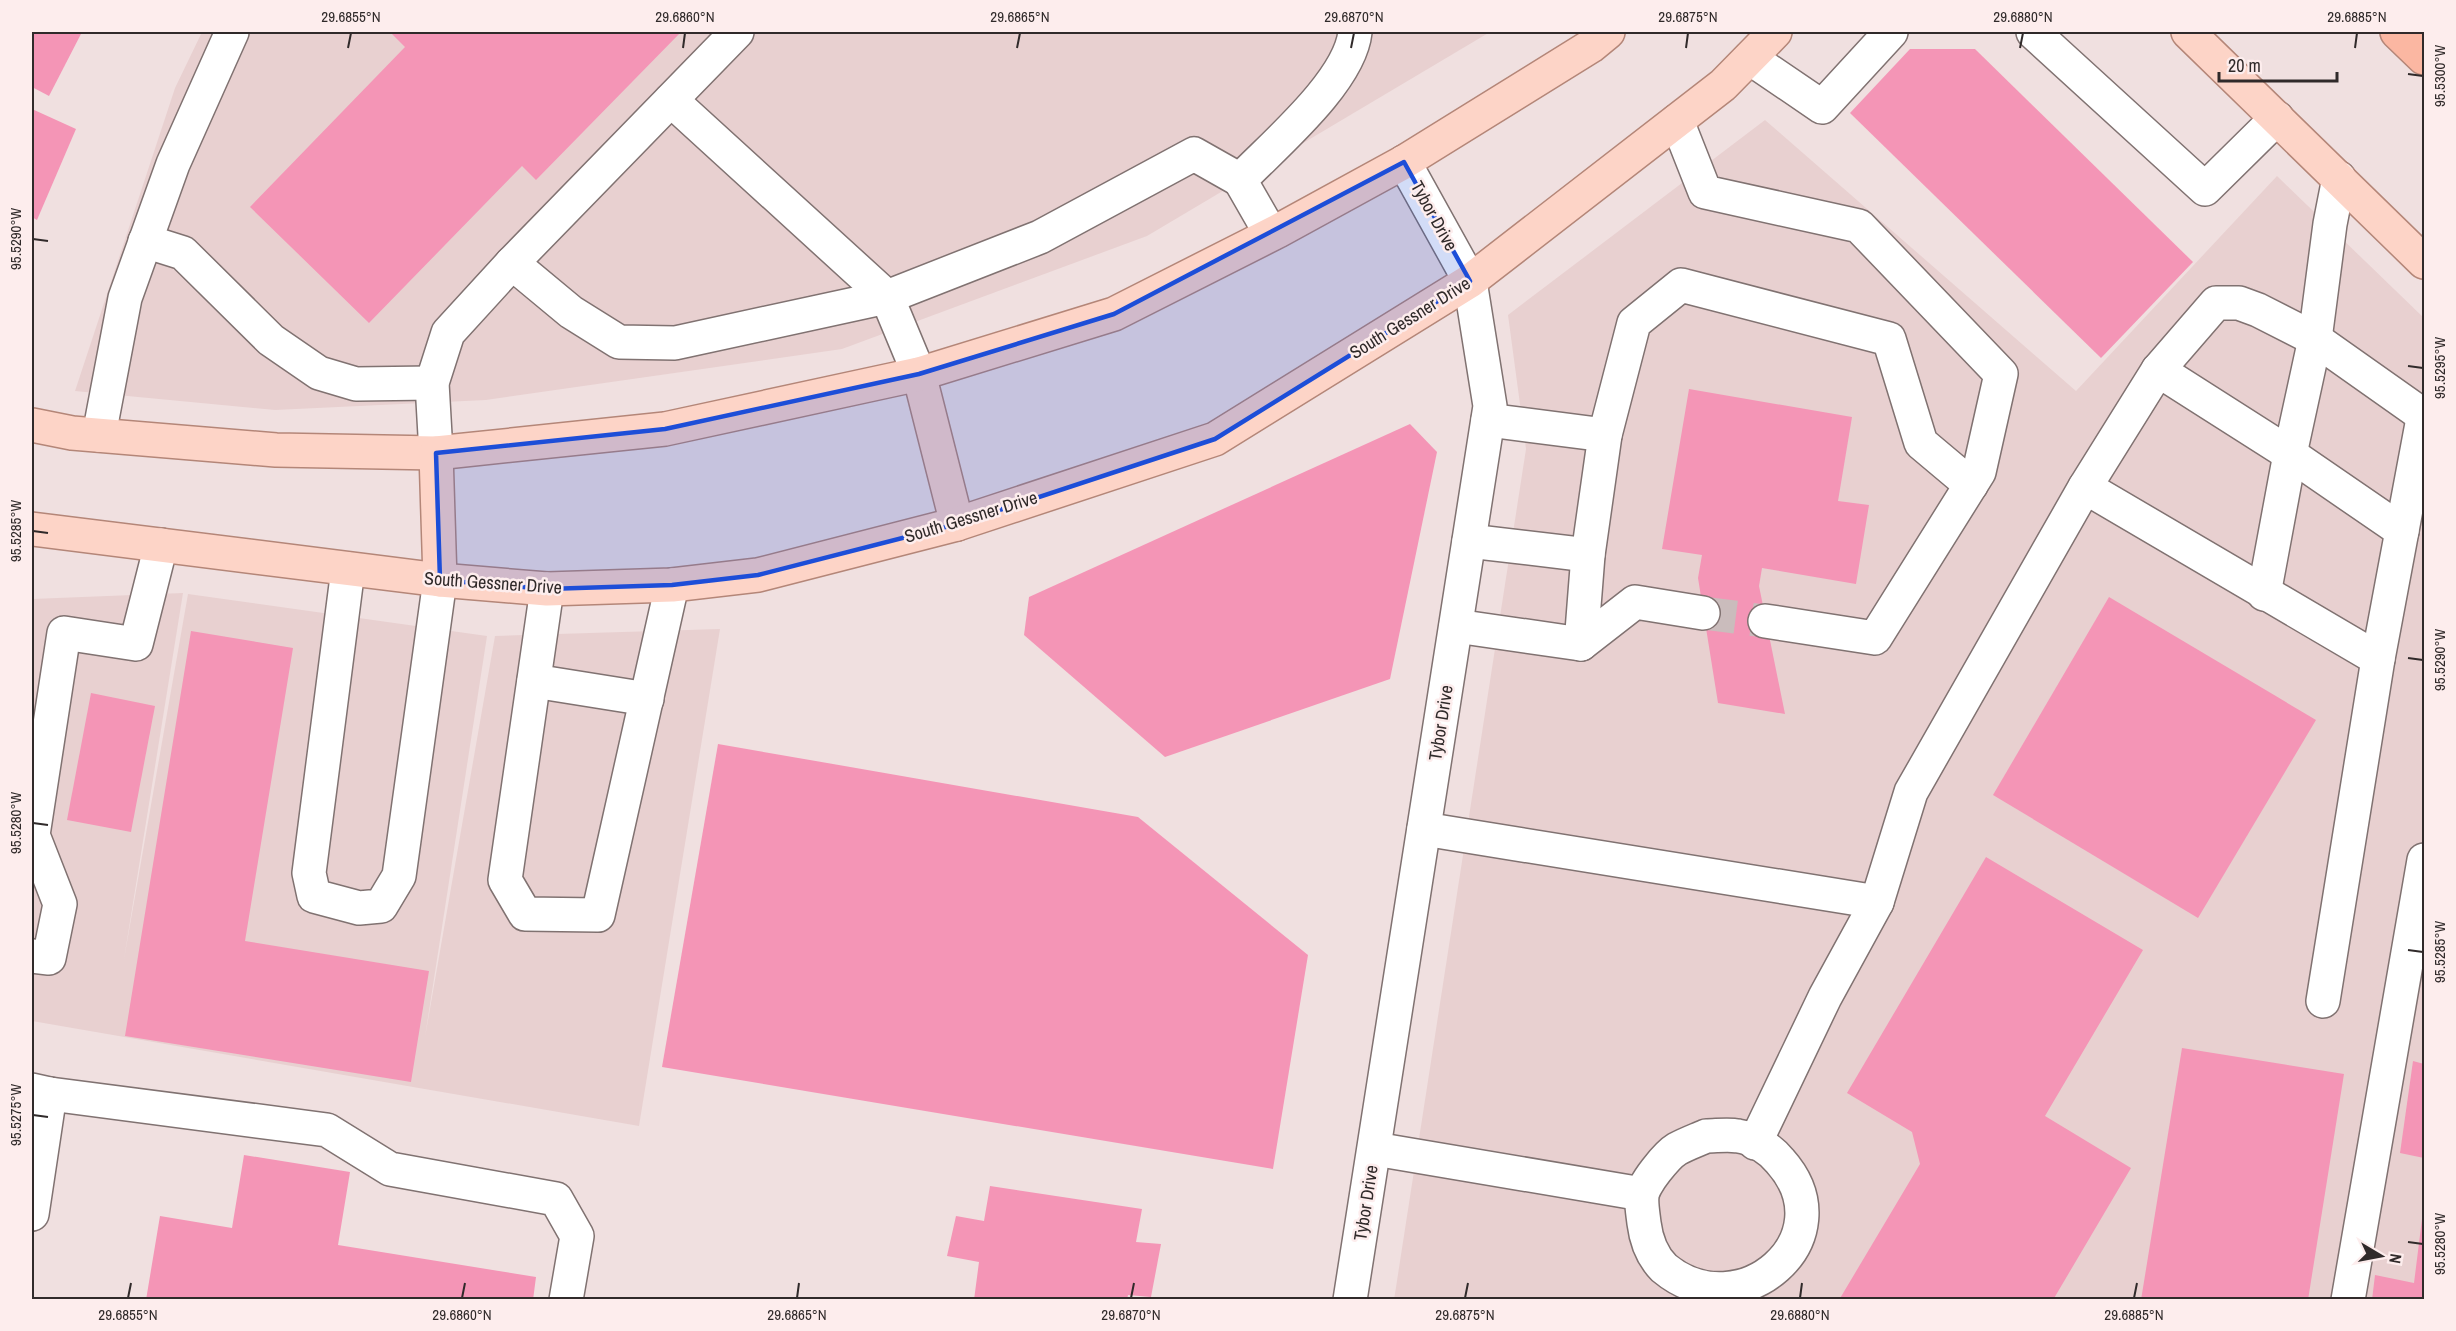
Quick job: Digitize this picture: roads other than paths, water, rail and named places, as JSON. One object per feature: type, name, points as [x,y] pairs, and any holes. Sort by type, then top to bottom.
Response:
[{"type":"highway","points":[[2397,32],[2424,58]]},
{"type":"main road","points":[[32,425],[99,435],[276,450],[436,453],[665,429],[920,374],[1114,314],[1271,234],[1404,162],[1591,46],[1608,32]]},
{"type":"main road","name":"South Gessner Drive","points":[[32,529],[440,580],[547,589],[672,585],[758,575],[957,524],[1215,439],[1470,281],[1723,85],[1775,32]]},
{"type":"main road","points":[[2188,32],[2424,262]]},
{"type":"main road","points":[[920,374],[957,524]]},
{"type":"main road","points":[[436,453],[440,580]]},
{"type":"street","points":[[99,435],[125,298],[173,164],[232,32]]},
{"type":"street","points":[[436,453],[432,383],[448,333],[512,262],[737,32]]},
{"type":"street","points":[[1240,180],[1324,94],[1354,46],[1355,32]]},
{"type":"street","points":[[1750,58],[1822,107],[1891,32]]},
{"type":"street","points":[[2033,32],[2205,189],[2277,118]]},
{"type":"street","points":[[671,100],[887,297],[920,374]]},
{"type":"street","points":[[1677,121],[1705,192],[1859,226],[2001,374],[1979,472],[1875,638],[1765,621]]},
{"type":"street","points":[[512,262],[571,312],[619,342],[675,343],[887,297],[1040,237],[1194,154],[1240,180],[1271,234]]},
{"type":"street","name":"Tybor Drive","points":[[1350,1299],[1490,406],[1470,281],[1404,162]]},
{"type":"street","points":[[2264,594],[2290,454],[2315,339],[2330,224],[2339,178]]},
{"type":"street","points":[[145,241],[183,252],[271,340],[319,373],[356,384],[432,383]]},
{"type":"street","points":[[1581,644],[1588,555],[1605,435],[1634,323],[1681,285],[1888,339],[1921,443],[1971,485]]},
{"type":"street","points":[[1755,1143],[1825,997],[1877,902],[1911,792],[2085,487],[2158,369],[2216,303],[2239,303],[2258,309],[2315,339],[2424,415],[2378,659],[2323,1001]]},
{"type":"street","points":[[2158,369],[2290,454],[2402,531]]},
{"type":"street","points":[[1488,420],[1605,435]]},
{"type":"street","points":[[2085,487],[2378,659]]},
{"type":"street","points":[[1469,541],[1588,555]]},
{"type":"street","points":[[32,956],[50,958],[60,904],[33,835],[64,633],[136,644],[161,545]]},
{"type":"street","points":[[348,569],[309,873],[314,896],[359,908],[381,906],[399,876],[440,580]]},
{"type":"street","points":[[547,589],[505,880],[525,914],[598,915],[672,585]]},
{"type":"street","points":[[1456,626],[1581,644],[1635,602],[1703,613]]},
{"type":"street","points":[[534,681],[647,699]]},
{"type":"street","points":[[1424,829],[1877,902]]},
{"type":"street","points":[[2348,1299],[2424,860]]},
{"type":"street","points":[[32,1214],[41,1092],[327,1130],[390,1170],[556,1199],[577,1236],[566,1299]]},
{"type":"street","points":[[1706,1136],[1739,1136],[1755,1143],[1770,1149],[1792,1174],[1802,1206],[1799,1239],[1784,1266],[1761,1285],[1732,1294],[1700,1296],[1677,1280],[1657,1260],[1645,1234],[1642,1194],[1653,1174],[1676,1150],[1706,1136]]},
{"type":"street","points":[[1375,1149],[1642,1194]]},
{"type":"tunnel","points":[[1703,613],[1765,621]]}]
